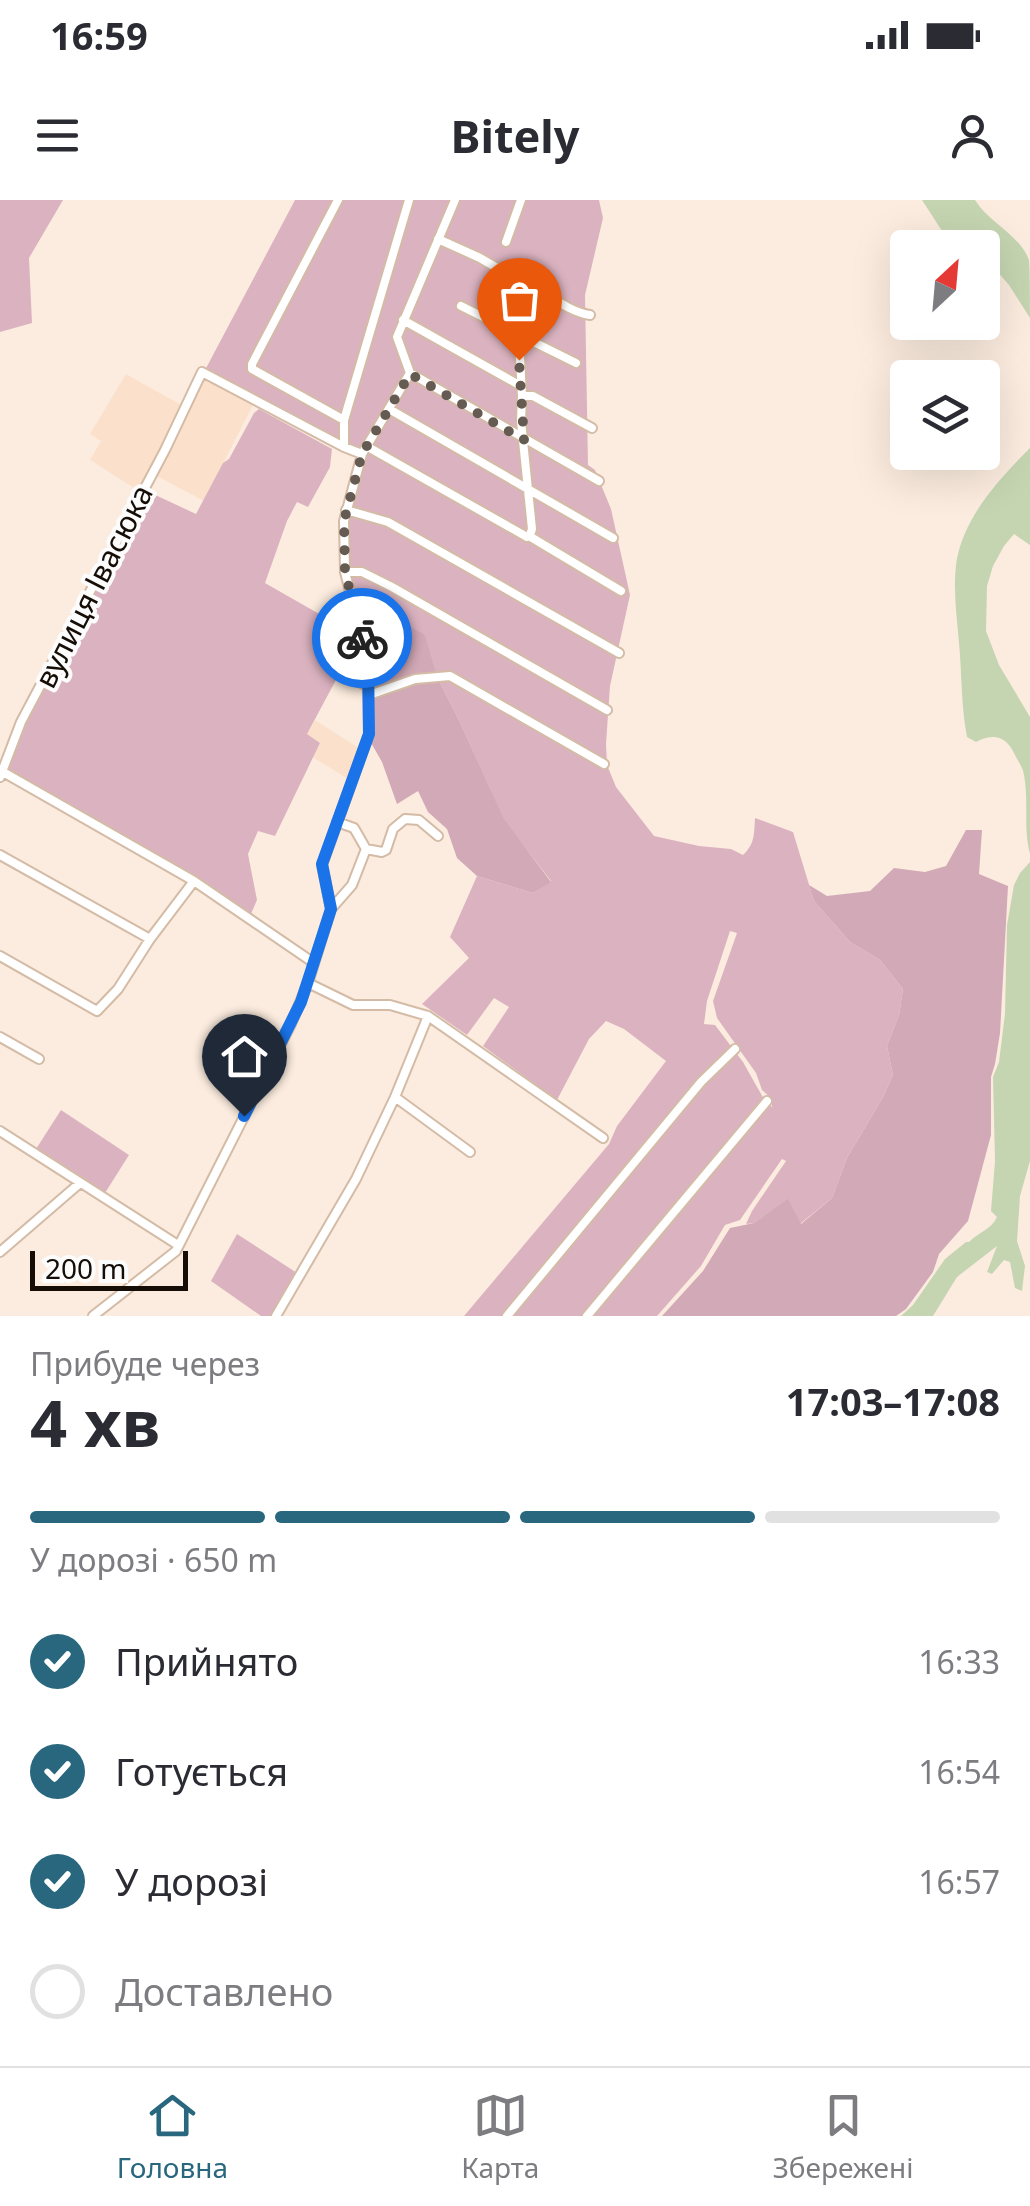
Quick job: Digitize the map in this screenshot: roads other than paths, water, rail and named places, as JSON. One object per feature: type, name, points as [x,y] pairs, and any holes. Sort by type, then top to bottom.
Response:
[{"type":"street","points":[[338,200],[252,369],[344,420]]},
{"type":"street","points":[[409,200],[344,420],[344,446],[365,450],[518,534],[529,536],[621,591]]},
{"type":"street","points":[[455,200],[397,341],[410,374],[599,480]]},
{"type":"street","points":[[506,242],[521,200]]},
{"type":"street","points":[[438,238],[590,315]]},
{"type":"street","points":[[516,278],[532,530],[529,536]]},
{"type":"street","points":[[461,306],[576,363]]},
{"type":"street","points":[[404,320],[592,428]]},
{"type":"street","name":"вулиця Івасюка","points":[[1,775],[21,722],[202,372],[344,446]]},
{"type":"street","points":[[331,909],[322,864],[368,740],[368,661],[345,572],[344,521],[365,450],[410,374]]},
{"type":"street","points":[[388,409],[613,538]]},
{"type":"street","points":[[346,510],[388,522],[618,653]]},
{"type":"street","points":[[345,572],[362,572],[392,587],[607,710]]},
{"type":"street","points":[[369,695],[415,679],[450,676],[604,764]]},
{"type":"street","points":[[1,775],[194,881],[314,963]]},
{"type":"street","points":[[337,822],[354,828],[366,849],[382,852],[405,818],[419,820],[438,836]]},
{"type":"street","points":[[93,1316],[176,1251],[292,1024],[331,909],[352,886],[366,849]]},
{"type":"street","points":[[0,855],[150,939]]},
{"type":"street","points":[[0,956],[98,1011],[118,989],[194,881]]},
{"type":"street","points":[[308,983],[353,1005],[390,1005],[428,1016],[603,1138]]},
{"type":"street","points":[[276,1316],[356,1179],[428,1016]]},
{"type":"street","points":[[0,1037],[39,1059]]},
{"type":"street","points":[[507,1316],[700,1082],[735,1049]]},
{"type":"street","points":[[395,1096],[470,1152]]},
{"type":"street","points":[[587,1316],[767,1100]]},
{"type":"street","points":[[0,1131],[178,1245]]},
{"type":"street","points":[[0,1252],[80,1183]]}]
